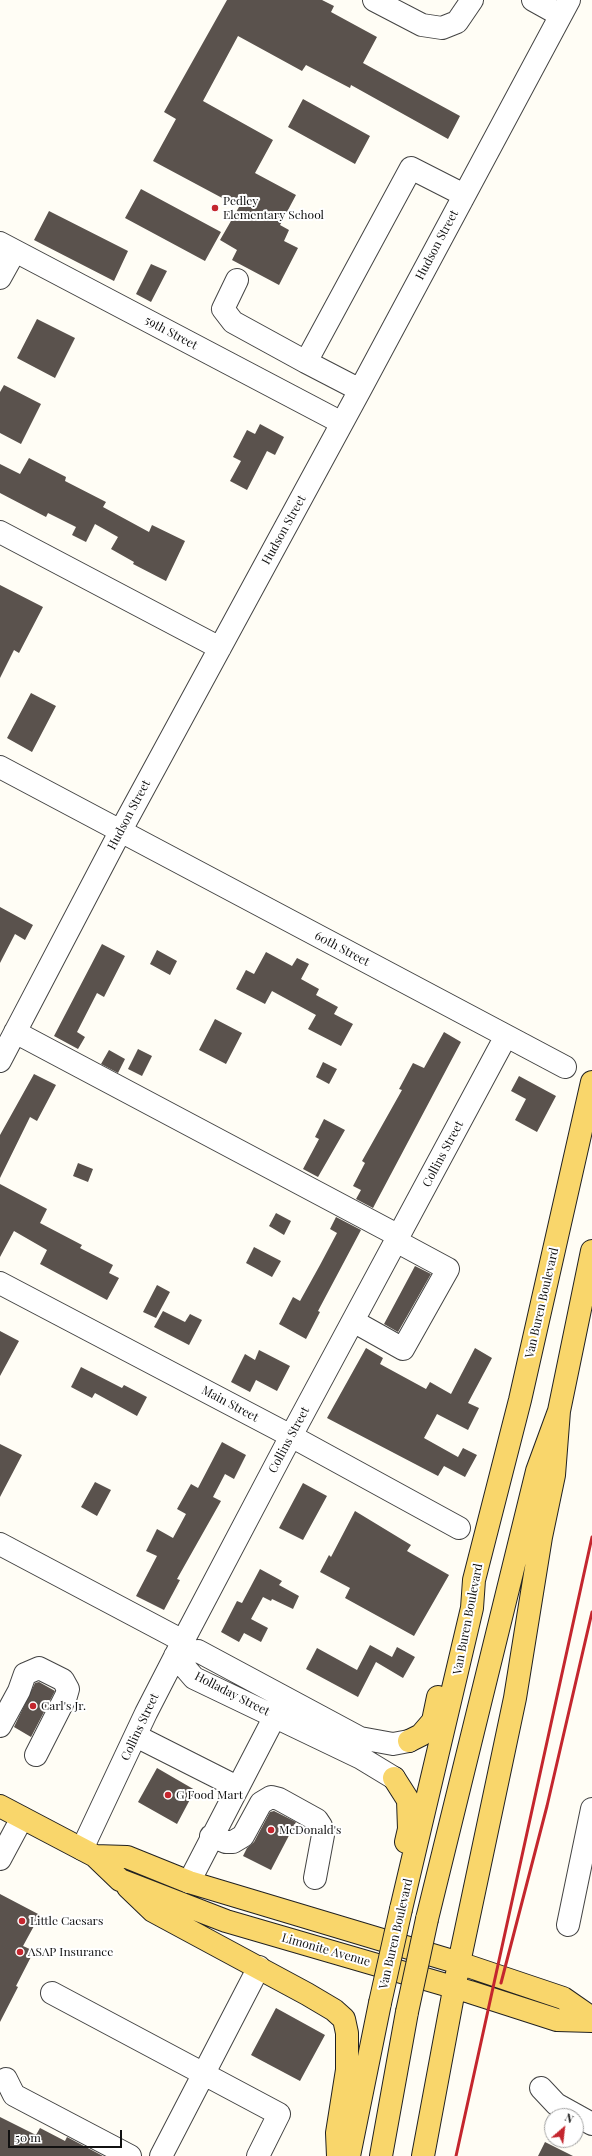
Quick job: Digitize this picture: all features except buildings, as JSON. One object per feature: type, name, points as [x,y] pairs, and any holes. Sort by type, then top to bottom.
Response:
[{"type":"main road","name":"Van Buren Boulevard","points":[[349,2156],[401,1909],[472,1608],[474,1580],[520,1400],[592,1082]]},
{"type":"main road","points":[[423,2156],[459,1963],[515,1698],[541,1537],[554,1475],[559,1410],[592,1251]]},
{"type":"main road","points":[[381,2156],[407,2012],[427,1918],[537,1471],[559,1410]]},
{"type":"main road","points":[[409,1741],[421,1735],[433,1721],[460,1606],[474,1580]]},
{"type":"main road","points":[[394,1778],[408,1800],[409,1829],[397,1881],[401,1909]]},
{"type":"main road","name":"Limonite Avenue","points":[[0,1806],[88,1853],[120,1880],[226,1921],[557,2020],[592,2019]]},
{"type":"main road","name":"Limonite Avenue","points":[[88,1853],[128,1857],[189,1882],[459,1963],[563,1998],[592,2019]]},
{"type":"main road","points":[[120,1880],[153,1911],[259,1967],[334,2010],[344,2019],[347,2033],[347,2070],[337,2133],[338,2156]]},
{"type":"street","points":[[374,0],[422,25],[442,28],[457,22],[472,0]]},
{"type":"street","points":[[532,0],[565,8]]},
{"type":"street","name":"Hudson Street","points":[[0,1061],[120,832],[565,8]]},
{"type":"street","points":[[306,362],[411,168],[464,196]]},
{"type":"street","points":[[0,278],[7,247]]},
{"type":"street","name":"59th Street","points":[[7,247],[342,423]]},
{"type":"street","points":[[237,280],[223,309],[233,322],[360,390]]},
{"type":"street","points":[[0,532],[220,648]]},
{"type":"street","name":"60th Street","points":[[0,767],[565,1067]]},
{"type":"street","points":[[15,1032],[397,1239],[448,1269],[403,1349],[353,1321]]},
{"type":"street","name":"Collins Street","points":[[88,1853],[136,1736],[179,1649],[291,1436],[506,1036]]},
{"type":"street","name":"Main Street","points":[[0,1283],[291,1436],[459,1528]]},
{"type":"street","points":[[0,1544],[179,1649]]},
{"type":"street","name":"Holladay Street","points":[[179,1649],[194,1678],[361,1758],[394,1778]]},
{"type":"street","name":"Holladay Street","points":[[179,1649],[198,1651],[360,1738],[392,1744],[409,1741]]},
{"type":"street","points":[[0,1726],[19,1691],[25,1674],[38,1668],[63,1680],[68,1689],[66,1696],[36,1755]]},
{"type":"street","points":[[189,1882],[211,1836],[275,1716]]},
{"type":"street","points":[[136,1736],[237,1788]]},
{"type":"street","points":[[211,1836],[226,1842],[233,1842],[243,1836],[261,1803],[271,1797],[279,1799],[317,1820],[321,1826],[323,1835],[315,1878]]},
{"type":"street","points":[[568,1925],[592,1810]]},
{"type":"street","points":[[0,1859],[22,1818]]},
{"type":"street","points":[[161,2156],[259,1967]]},
{"type":"street","points":[[52,1993],[279,2114],[258,2156]]},
{"type":"street","points":[[6,2079],[14,2095],[130,2156]]},
{"type":"street","points":[[541,2088],[556,2104],[592,2124]]},
{"type":"railway","points":[[456,2156],[592,1537]]},
{"type":"railway","points":[[501,1983],[547,1806],[592,1612]]},
{"type":"place","name":"Pedley Elementary School","points":[[215,208]]},
{"type":"place","name":"Carl's Jr.","points":[[33,1706]]},
{"type":"place","name":"G Food Mart","points":[[168,1795]]},
{"type":"place","name":"McDonald's","points":[[271,1830]]},
{"type":"place","name":"Little Caesars","points":[[22,1921]]},
{"type":"place","name":"ASAP Insurance","points":[[20,1952]]}]
